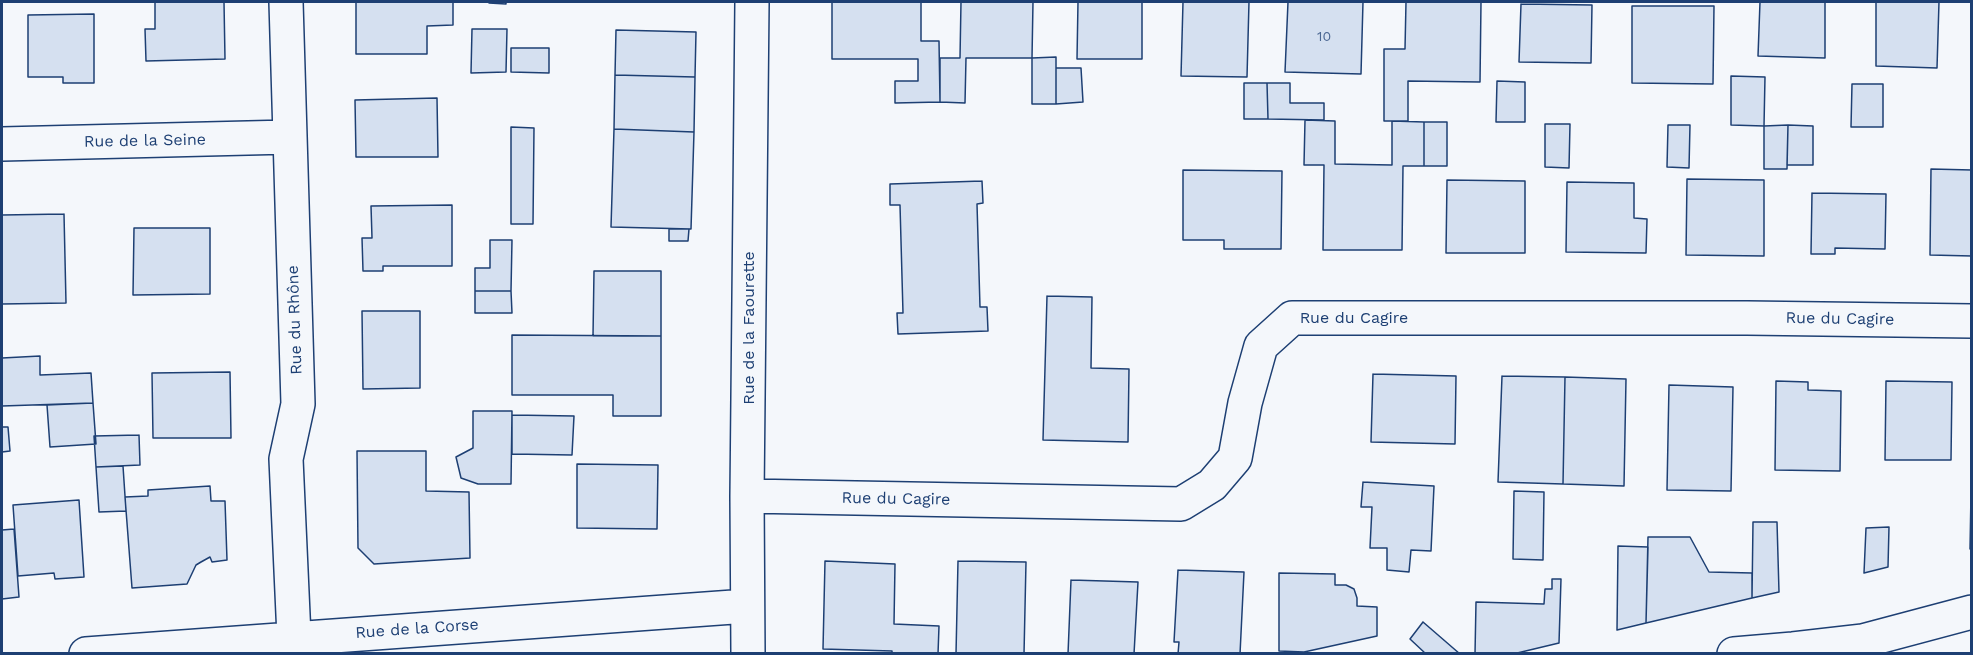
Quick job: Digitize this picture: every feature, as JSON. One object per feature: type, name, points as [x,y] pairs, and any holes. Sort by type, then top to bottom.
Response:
[{"type":"street","name":"Rue du Rhône","points":[[286,2],[298,404],[286,459],[294,637]]},
{"type":"street","name":"Rue de la Faourette","points":[[748,654],[747,496],[752,2]]},
{"type":"street","name":"Rue de la Seine","points":[[2,144],[289,137]]},
{"type":"street","name":"Rue du Cagire","points":[[747,496],[1181,504],[1212,485],[1234,458],[1245,403],[1261,346],[1292,318],[1747,318],[1971,321]]},
{"type":"street","name":"Rue de la Corse","points":[[86,654],[294,637],[747,606]]},
{"type":"street","points":[[1734,654],[1863,641],[1971,612]]},
{"type":"building","points":[[155,2],[224,2],[225,59],[146,61],[145,29],[155,29]]},
{"type":"building","points":[[356,2],[453,2],[453,25],[427,26],[427,54],[356,54]]},
{"type":"building","points":[[506,2],[506,4],[489,3]]},
{"type":"building","points":[[832,2],[921,2],[921,41],[939,41],[940,102],[895,103],[895,81],[918,81],[918,59],[832,59]]},
{"type":"building","points":[[961,2],[1033,2],[1032,58],[966,58],[965,103],[940,102],[940,58],[960,58]]},
{"type":"building","points":[[1078,2],[1142,2],[1142,59],[1077,59]]},
{"type":"building","points":[[1183,2],[1249,2],[1247,77],[1181,76]]},
{"type":"building","points":[[1288,2],[1363,2],[1361,74],[1285,72]]},
{"type":"building","points":[[1406,2],[1481,2],[1480,82],[1408,81],[1408,121],[1384,121],[1384,49],[1405,49]]},
{"type":"building","points":[[1760,2],[1825,2],[1825,58],[1758,56]]},
{"type":"building","points":[[1876,2],[1939,2],[1937,68],[1876,66]]},
{"type":"building","points":[[1521,4],[1592,5],[1591,63],[1519,62]]},
{"type":"building","points":[[1632,6],[1714,6],[1713,84],[1632,83]]},
{"type":"building","points":[[94,14],[94,83],[63,83],[63,77],[28,77],[28,15]]},
{"type":"building","points":[[472,29],[507,29],[506,72],[471,73]]},
{"type":"building","points":[[616,30],[696,32],[695,77],[615,75]]},
{"type":"building","points":[[511,48],[549,48],[549,73],[511,72]]},
{"type":"building","points":[[1056,57],[1056,104],[1032,104],[1032,58]]},
{"type":"building","points":[[1056,68],[1081,68],[1083,102],[1056,104]]},
{"type":"building","points":[[615,75],[695,77],[694,132],[614,129]]},
{"type":"building","points":[[1731,76],[1765,77],[1764,126],[1731,125]]},
{"type":"building","points":[[1497,81],[1525,82],[1525,122],[1496,122]]},
{"type":"building","points":[[1244,83],[1267,83],[1268,119],[1244,119]]},
{"type":"building","points":[[1267,83],[1290,83],[1290,103],[1324,103],[1324,120],[1268,119]]},
{"type":"building","points":[[1852,84],[1883,84],[1883,127],[1851,127]]},
{"type":"building","points":[[437,98],[438,157],[356,157],[355,100]]},
{"type":"building","points":[[1305,120],[1335,121],[1335,164],[1392,165],[1392,121],[1424,122],[1424,166],[1403,166],[1402,250],[1323,250],[1324,165],[1304,165]]},
{"type":"building","points":[[1424,122],[1447,122],[1447,166],[1424,166]]},
{"type":"building","points":[[1545,124],[1570,124],[1569,168],[1545,167]]},
{"type":"building","points":[[1668,125],[1690,125],[1689,168],[1667,167]]},
{"type":"building","points":[[1788,125],[1787,169],[1764,169],[1764,126]]},
{"type":"building","points":[[1788,125],[1813,126],[1813,165],[1787,165]]},
{"type":"building","points":[[511,127],[534,128],[533,224],[511,224]]},
{"type":"building","points":[[614,129],[694,132],[691,229],[611,227]]},
{"type":"building","points":[[1931,169],[1972,170],[1972,256],[1930,255]]},
{"type":"building","points":[[1183,170],[1282,171],[1281,249],[1224,249],[1224,240],[1183,240]]},
{"type":"building","points":[[1687,179],[1764,180],[1764,256],[1686,255]]},
{"type":"building","points":[[1447,180],[1525,181],[1525,253],[1446,253]]},
{"type":"building","points":[[982,181],[983,203],[977,204],[980,307],[987,307],[988,331],[898,334],[897,313],[903,313],[900,205],[890,205],[890,184]]},
{"type":"building","points":[[1567,182],[1634,183],[1634,218],[1647,219],[1646,253],[1566,252]]},
{"type":"building","points":[[1812,193],[1886,194],[1885,249],[1835,248],[1835,254],[1811,254]]},
{"type":"building","points":[[452,205],[452,266],[383,266],[383,271],[363,271],[362,238],[372,238],[371,206]]},
{"type":"building","points":[[64,214],[66,303],[2,304],[2,215]]},
{"type":"building","points":[[134,228],[210,228],[210,294],[133,295]]},
{"type":"building","points":[[669,229],[689,229],[688,241],[669,241]]},
{"type":"building","points":[[490,240],[512,240],[511,291],[475,291],[475,268],[490,268]]},
{"type":"building","points":[[594,271],[661,271],[661,336],[593,336]]},
{"type":"building","points":[[475,291],[511,291],[512,313],[475,313]]},
{"type":"building","points":[[1047,296],[1092,297],[1091,368],[1129,369],[1128,442],[1043,440]]},
{"type":"building","points":[[362,311],[420,311],[420,388],[363,389]]},
{"type":"building","points":[[512,335],[661,336],[661,416],[613,416],[613,395],[512,395]]},
{"type":"building","points":[[40,356],[40,375],[91,373],[93,403],[2,406],[2,358]]},
{"type":"building","points":[[230,372],[231,438],[153,438],[152,373]]},
{"type":"building","points":[[1373,374],[1456,376],[1455,444],[1371,442]]},
{"type":"building","points":[[1502,376],[1565,377],[1563,484],[1498,482]]},
{"type":"building","points":[[1565,377],[1626,379],[1624,486],[1563,484]]},
{"type":"building","points":[[1776,381],[1808,382],[1808,390],[1841,391],[1840,471],[1775,470]]},
{"type":"building","points":[[1886,381],[1952,382],[1951,460],[1885,460]]},
{"type":"building","points":[[1669,385],[1733,387],[1731,491],[1667,490]]},
{"type":"building","points":[[93,403],[96,444],[50,447],[47,405]]},
{"type":"building","points":[[473,411],[512,411],[511,484],[478,484],[461,478],[456,457],[473,448]]},
{"type":"building","points":[[512,415],[574,416],[572,455],[512,454]]},
{"type":"building","points":[[2,427],[8,427],[10,451],[2,452]]},
{"type":"building","points":[[139,435],[140,465],[96,467],[94,436]]},
{"type":"building","points":[[357,451],[426,451],[426,491],[469,492],[470,558],[374,564],[358,548]]},
{"type":"building","points":[[577,464],[658,465],[657,529],[577,528]]},
{"type":"building","points":[[123,466],[126,511],[99,512],[96,467]]},
{"type":"building","points":[[1363,482],[1434,486],[1431,551],[1411,550],[1409,572],[1387,570],[1387,548],[1370,548],[1372,507],[1361,507]]},
{"type":"building","points":[[210,486],[211,501],[225,501],[227,560],[212,562],[210,557],[196,565],[187,584],[132,588],[125,497],[148,496],[148,490]]},
{"type":"building","points":[[1514,491],[1544,492],[1543,560],[1513,559]]},
{"type":"building","points":[[1971,494],[1972,548],[1970,549]]},
{"type":"building","points":[[79,500],[84,577],[55,579],[54,573],[18,576],[13,505]]},
{"type":"building","points":[[1753,522],[1777,522],[1779,592],[1752,598]]},
{"type":"building","points":[[1889,527],[1888,567],[1864,573],[1866,528]]},
{"type":"building","points":[[14,529],[19,597],[2,599],[2,530]]},
{"type":"building","points":[[1648,537],[1690,537],[1709,572],[1752,573],[1752,598],[1646,623]]},
{"type":"building","points":[[1618,546],[1648,547],[1646,623],[1617,630]]},
{"type":"building","points":[[825,561],[895,564],[894,624],[939,626],[938,654],[892,654],[892,651],[823,649]]},
{"type":"building","points":[[958,561],[1026,562],[1024,654],[956,654]]},
{"type":"building","points":[[1178,570],[1244,572],[1240,654],[1178,654],[1179,642],[1174,642]]},
{"type":"building","points":[[1279,573],[1335,574],[1335,585],[1346,585],[1354,589],[1357,606],[1377,607],[1377,636],[1304,652],[1279,651]]},
{"type":"building","points":[[1552,579],[1561,579],[1559,643],[1513,654],[1475,654],[1476,602],[1544,604],[1545,589],[1552,589]]},
{"type":"building","points":[[1071,580],[1138,582],[1134,654],[1068,654]]},
{"type":"building","points":[[1423,622],[1460,654],[1426,654],[1410,639]]}]
